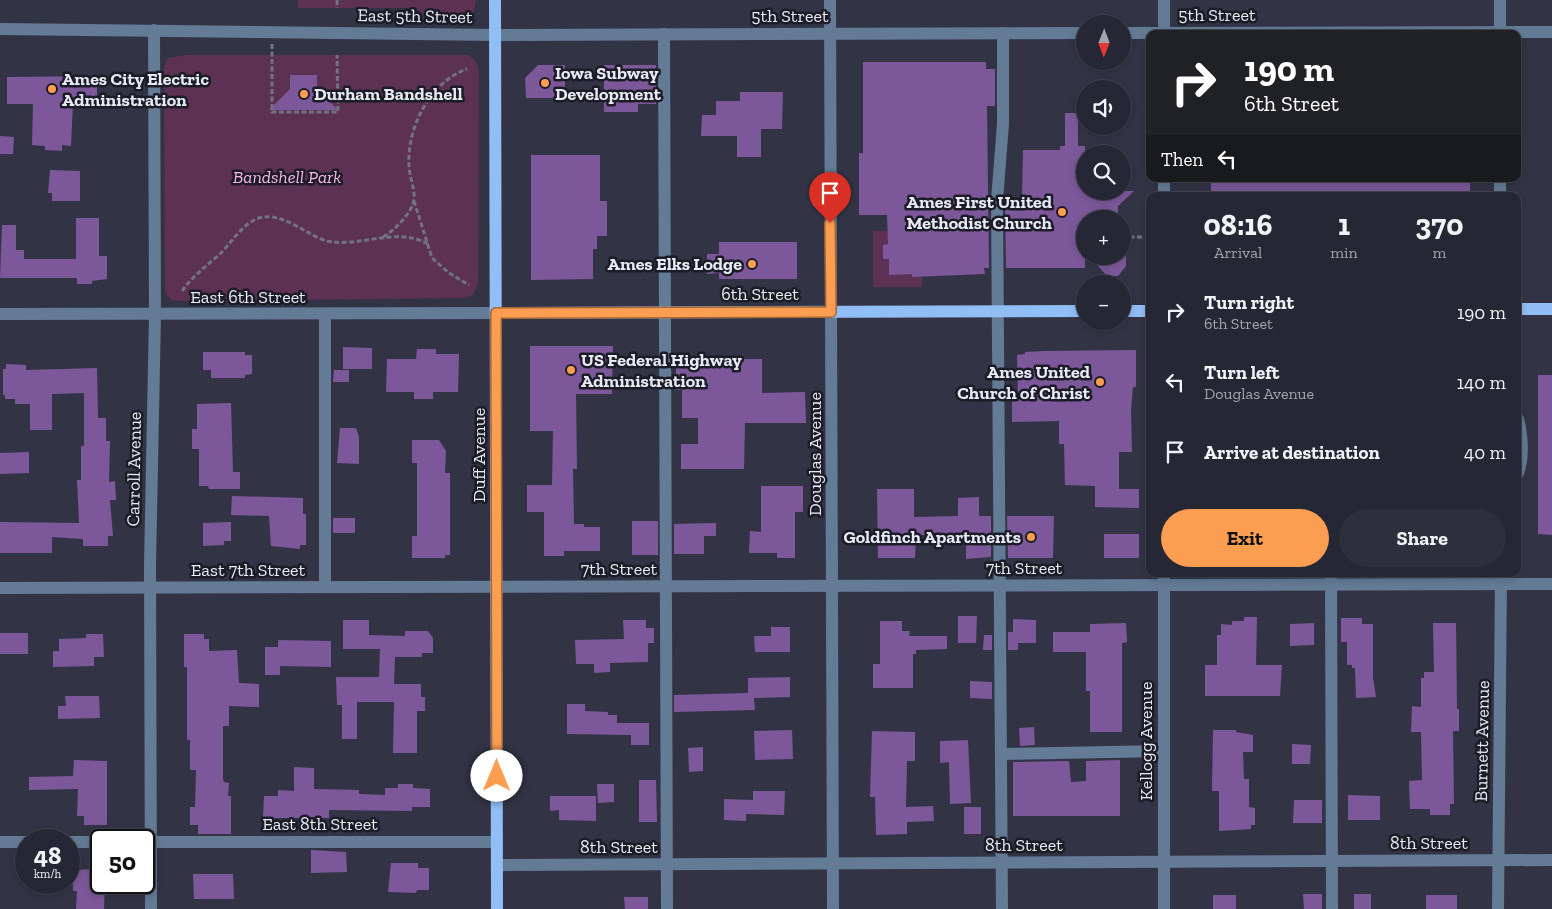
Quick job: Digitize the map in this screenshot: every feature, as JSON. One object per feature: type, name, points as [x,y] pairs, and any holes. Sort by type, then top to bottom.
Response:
[{"type":"main road","name":"Duff Avenue","points":[[496,0],[497,909]]},
{"type":"main road","points":[[1521,310],[1552,309]]},
{"type":"main road","name":"6th Street","points":[[496,313],[1076,311]]},
{"type":"main road","points":[[1131,311],[1146,311]]},
{"type":"street","name":"Douglas Avenue","points":[[830,0],[832,909]]},
{"type":"street","points":[[1164,0],[1164,30]]},
{"type":"street","points":[[1500,0],[1500,30]]},
{"type":"street","name":"East 5th Street","points":[[0,29],[496,35]]},
{"type":"street","name":"Carroll Avenue","points":[[147,829],[154,315],[154,30]]},
{"type":"street","name":"5th Street","points":[[1521,33],[1552,32]]},
{"type":"street","points":[[1002,909],[997,200],[1003,124],[1003,33]]},
{"type":"street","name":"5th Street","points":[[496,35],[1076,33]]},
{"type":"street","name":"5th Street","points":[[1131,33],[1146,33]]},
{"type":"street","points":[[664,34],[668,909]]},
{"type":"street","name":"East 6th Street","points":[[0,314],[496,313]]},
{"type":"street","points":[[325,314],[325,587]]},
{"type":"street","points":[[1331,579],[1332,909]]},
{"type":"street","name":"7th Street","points":[[496,587],[1000,586],[1164,580],[1331,579],[1501,579],[1552,584]]},
{"type":"street","name":"Burnett Avenue","points":[[1498,909],[1501,579]]},
{"type":"street","name":"Kellogg Avenue","points":[[1164,580],[1164,909]]},
{"type":"street","name":"East 7th Street","points":[[0,588],[496,587]]},
{"type":"street","points":[[1002,754],[1164,751]]},
{"type":"street","points":[[0,842],[15,842]]},
{"type":"street","name":"East 8th Street","points":[[155,842],[497,842]]},
{"type":"street","name":"8th Street","points":[[497,865],[1552,860]]},
{"type":"street","name":"Carroll Avenue","points":[[150,894],[151,909]]},
{"type":"path","points":[[337,0],[338,8]]},
{"type":"path","points":[[272,54],[272,112],[338,112],[338,54]]},
{"type":"path","points":[[467,69],[457,72],[428,100],[409,139],[409,166],[414,200],[432,258],[449,273],[469,285]]},
{"type":"path","points":[[379,240],[386,236],[406,216],[414,200]]},
{"type":"path","points":[[182,291],[247,225],[259,218],[265,217],[284,221],[326,240],[352,243],[399,237],[422,240],[428,244]]},
{"type":"path","points":[[1131,237],[1143,237]]},
{"type":"green space","points":[[298,0],[476,0],[473,15],[463,20],[429,20],[416,8],[298,8]]},
{"type":"green space","name":"Bandshell Park","points":[[187,55],[467,55],[473,59],[478,66],[479,76],[478,284],[473,295],[464,298],[181,301],[169,298],[165,291],[164,67],[168,58]]},
{"type":"green space","points":[[873,231],[888,231],[888,245],[883,245],[883,259],[889,259],[889,274],[912,274],[913,277],[922,277],[922,287],[873,287]]},
{"type":"building","points":[[863,62],[986,62],[986,69],[995,69],[995,106],[987,106],[989,268],[984,268],[985,274],[912,277],[912,274],[889,275],[889,259],[883,259],[883,245],[888,244],[887,215],[859,215],[859,153],[863,153]]},
{"type":"building","name":"Iowa Subway Development","points":[[538,65],[565,65],[565,89],[555,98],[526,98],[525,78]]},
{"type":"building","points":[[604,65],[656,65],[656,104],[638,104],[638,112],[604,112]]},
{"type":"building","name":"Durham Bandshell","points":[[290,75],[317,75],[317,88],[338,110],[269,110],[290,89]]},
{"type":"building","points":[[97,76],[97,103],[73,103],[71,146],[62,145],[62,151],[45,150],[45,146],[32,145],[33,104],[7,104],[7,77]]},
{"type":"building","points":[[740,92],[783,92],[782,129],[761,129],[761,157],[737,157],[737,136],[701,136],[702,115],[716,115],[716,101],[740,101]]},
{"type":"building","name":"Ames First United Methodist Church","points":[[1065,113],[1076,113],[1078,145],[1076,145],[1076,200],[1124,200],[1118,206],[1118,210],[1076,210],[1076,265],[1085,265],[1085,268],[1006,268],[1005,199],[1022,199],[1023,150],[1060,150],[1060,146],[1065,146]]},
{"type":"building","points":[[0,136],[14,137],[13,154],[0,154]]},
{"type":"building","points":[[531,155],[600,155],[600,201],[607,201],[607,236],[597,236],[597,249],[593,249],[593,279],[531,280]]},
{"type":"building","points":[[50,170],[80,171],[80,201],[52,201],[52,193],[48,193]]},
{"type":"building","points":[[1211,182],[1470,182],[1470,192],[1211,192]]},
{"type":"building","points":[[76,218],[99,218],[99,256],[107,256],[107,279],[92,281],[92,284],[77,284],[77,278],[0,278],[2,225],[16,225],[16,250],[24,250],[24,259],[76,259]]},
{"type":"building","name":"Ames Elks Lodge","points":[[719,242],[797,242],[797,279],[719,279],[719,273],[707,274],[707,254],[719,254]]},
{"type":"building","points":[[1097,265],[1126,265],[1119,275],[1106,275]]},
{"type":"building","points":[[530,346],[613,346],[612,394],[576,394],[577,469],[573,469],[574,524],[584,524],[584,527],[600,527],[600,551],[564,551],[564,556],[544,556],[544,512],[527,512],[527,485],[552,485],[553,431],[530,431]]},
{"type":"building","points":[[343,347],[372,348],[372,369],[343,369]]},
{"type":"building","points":[[417,349],[436,349],[436,354],[459,354],[458,392],[433,392],[433,399],[414,399],[414,392],[386,392],[387,359],[416,359]]},
{"type":"building","points":[[1136,350],[1136,387],[1133,387],[1131,410],[1132,452],[1119,452],[1119,489],[1139,489],[1139,508],[1095,507],[1095,486],[1065,485],[1064,444],[1059,444],[1059,421],[1012,422],[1012,399],[1018,399],[1017,355],[1025,354],[1025,352],[1044,351]]},
{"type":"building","points":[[203,352],[245,352],[245,355],[252,355],[252,374],[245,375],[245,378],[211,378],[211,370],[203,370]]},
{"type":"building","points":[[738,359],[762,359],[762,393],[805,392],[806,423],[745,423],[744,469],[681,469],[681,444],[698,444],[698,418],[682,418],[682,390],[676,390],[676,363],[739,363]]},
{"type":"building","points":[[6,364],[26,365],[26,370],[97,368],[98,418],[106,418],[106,441],[110,441],[109,482],[115,481],[116,500],[110,500],[113,536],[108,536],[108,546],[83,546],[83,539],[52,537],[52,553],[0,553],[0,522],[79,523],[77,480],[81,480],[81,446],[84,446],[84,393],[52,394],[52,430],[30,430],[30,404],[15,404],[15,399],[5,399],[5,395],[3,395],[3,369],[6,369]]},
{"type":"building","points":[[334,370],[349,370],[349,382],[333,382]]},
{"type":"building","points":[[1538,375],[1552,375],[1552,535],[1538,534]]},
{"type":"building","points":[[231,403],[233,472],[240,472],[240,489],[209,489],[208,486],[199,486],[199,449],[192,449],[192,429],[197,429],[197,404]]},
{"type":"building","points":[[340,428],[356,428],[359,437],[359,464],[337,463]]},
{"type":"building","points":[[412,440],[439,440],[446,451],[445,473],[450,473],[450,555],[445,555],[445,558],[412,558],[412,536],[417,536],[417,463],[412,463]]},
{"type":"building","points":[[29,452],[29,473],[0,474],[0,453]]},
{"type":"building","points":[[761,486],[803,486],[803,512],[795,512],[795,558],[777,558],[777,553],[749,553],[750,531],[761,532]]},
{"type":"building","points":[[877,489],[914,489],[914,517],[958,516],[958,498],[979,497],[979,516],[991,516],[991,557],[966,559],[966,536],[916,535],[915,558],[878,558]]},
{"type":"building","points":[[232,496],[303,498],[303,514],[306,514],[306,545],[300,545],[300,549],[271,546],[269,516],[231,515]]},
{"type":"building","name":"Goldfinch Apartments","points":[[1007,516],[1054,516],[1053,558],[1008,558]]},
{"type":"building","points":[[333,518],[355,518],[355,533],[333,533]]},
{"type":"building","points":[[632,521],[658,521],[658,555],[632,555]]},
{"type":"building","points":[[231,522],[231,541],[224,541],[224,545],[203,546],[203,523]]},
{"type":"building","points":[[716,523],[716,536],[704,536],[704,554],[674,554],[674,524]]},
{"type":"building","points":[[1104,534],[1139,534],[1139,558],[1104,558]]},
{"type":"building","points":[[958,616],[977,616],[976,643],[958,643]]},
{"type":"building","points":[[1244,617],[1257,617],[1256,665],[1282,665],[1280,696],[1205,696],[1205,665],[1217,665],[1217,635],[1221,635],[1221,624],[1232,625],[1232,621],[1244,621]]},
{"type":"building","points":[[1341,618],[1362,618],[1362,624],[1373,624],[1373,678],[1376,697],[1356,698],[1355,668],[1352,668],[1352,665],[1347,665],[1347,642],[1341,642]]},
{"type":"building","points":[[1013,619],[1036,620],[1036,643],[1018,643],[1018,650],[1008,650],[1008,632],[1013,632]]},
{"type":"building","points":[[343,620],[369,620],[369,635],[405,636],[405,631],[428,631],[433,638],[433,653],[422,653],[422,657],[395,657],[394,684],[421,684],[421,697],[425,697],[425,711],[417,711],[417,753],[393,753],[394,702],[357,702],[357,739],[342,739],[342,705],[337,705],[336,677],[379,677],[380,649],[343,649]]},
{"type":"building","points":[[623,620],[646,620],[646,628],[654,628],[654,643],[648,643],[648,662],[610,663],[610,672],[594,673],[594,664],[576,664],[575,640],[624,639]]},
{"type":"building","points":[[880,621],[902,621],[902,631],[910,631],[909,636],[947,636],[947,649],[916,650],[916,654],[913,654],[913,688],[873,688],[873,664],[880,664]]},
{"type":"building","points":[[1126,623],[1127,642],[1122,643],[1122,732],[1090,732],[1090,691],[1086,691],[1086,652],[1053,652],[1053,632],[1090,632],[1090,624]]},
{"type":"building","points":[[1314,623],[1314,645],[1290,646],[1290,624]]},
{"type":"building","points":[[1433,623],[1456,623],[1459,731],[1453,731],[1454,804],[1450,804],[1450,815],[1430,815],[1430,809],[1410,809],[1409,781],[1422,780],[1421,732],[1411,732],[1412,706],[1421,707],[1421,678],[1424,678],[1424,672],[1434,672]]},
{"type":"building","points":[[771,627],[790,627],[790,652],[755,652],[754,636],[771,636]]},
{"type":"building","points":[[0,633],[28,633],[28,654],[0,654]]},
{"type":"building","points":[[86,634],[103,634],[104,657],[94,657],[94,666],[53,667],[53,651],[59,651],[59,639],[86,638]]},
{"type":"building","points":[[184,634],[204,634],[204,639],[209,639],[209,651],[237,650],[239,683],[259,684],[259,707],[229,706],[229,726],[223,726],[223,779],[224,782],[229,783],[228,796],[231,796],[231,834],[198,834],[198,825],[190,825],[190,807],[195,807],[196,770],[190,770],[190,740],[187,740],[187,667],[184,667]]},
{"type":"building","points":[[984,635],[992,635],[992,650],[983,650]]},
{"type":"building","points":[[278,640],[331,641],[331,667],[280,666],[280,675],[265,675],[265,647],[278,647]]},
{"type":"building","points":[[790,677],[790,697],[754,698],[755,710],[674,712],[674,695],[748,693],[748,678]]},
{"type":"building","points":[[970,681],[992,682],[992,699],[970,698]]},
{"type":"building","points":[[65,696],[99,696],[100,718],[58,719],[58,706],[66,706]]},
{"type":"building","points":[[567,704],[585,704],[585,711],[608,712],[608,715],[617,715],[617,723],[649,723],[649,745],[631,745],[631,735],[567,734]]},
{"type":"building","points":[[1034,727],[1035,745],[1020,746],[1019,728]]},
{"type":"building","points":[[792,730],[793,759],[755,760],[754,731]]},
{"type":"building","points":[[1213,730],[1236,730],[1236,732],[1253,735],[1253,752],[1243,752],[1244,779],[1249,779],[1249,807],[1255,808],[1255,825],[1251,825],[1251,829],[1219,831],[1219,791],[1212,791]]},
{"type":"building","points":[[872,731],[915,732],[915,761],[907,761],[906,807],[933,806],[934,821],[907,822],[907,834],[876,835],[875,797],[870,797]]},
{"type":"building","points":[[968,740],[971,803],[950,804],[949,762],[940,763],[940,741]]},
{"type":"building","points":[[1292,744],[1311,745],[1310,764],[1292,764]]},
{"type":"building","points":[[703,747],[703,771],[689,772],[688,748]]},
{"type":"building","points":[[74,760],[107,761],[107,825],[84,825],[84,816],[77,816],[78,789],[29,790],[29,777],[73,776]]},
{"type":"building","points":[[1120,760],[1120,816],[1013,816],[1013,762],[1069,761],[1071,782],[1086,781],[1086,761]]},
{"type":"building","points":[[294,767],[314,768],[314,789],[359,790],[359,794],[385,795],[385,788],[398,788],[398,784],[413,784],[413,788],[430,789],[430,807],[412,807],[412,811],[329,810],[329,818],[263,818],[264,796],[278,796],[278,790],[294,791]]},
{"type":"building","points":[[639,780],[656,780],[657,822],[639,822]]},
{"type":"building","points":[[597,784],[614,784],[614,802],[598,803]]},
{"type":"building","points":[[753,791],[785,791],[784,815],[746,814],[746,821],[724,820],[724,799],[753,800]]},
{"type":"building","points":[[1348,795],[1380,796],[1380,820],[1348,820]]},
{"type":"building","points":[[550,796],[596,796],[596,821],[559,820],[559,810],[550,811]]},
{"type":"building","points":[[1294,800],[1322,800],[1322,823],[1293,823]]},
{"type":"building","points":[[964,807],[981,807],[981,834],[964,834]]},
{"type":"building","points":[[311,850],[346,852],[347,872],[311,873]]},
{"type":"building","points":[[391,863],[418,863],[418,868],[429,868],[429,890],[417,890],[416,893],[388,892]]},
{"type":"building","points":[[90,869],[90,894],[105,894],[104,909],[76,909],[77,894],[80,894],[80,870]]},
{"type":"building","points":[[193,874],[233,874],[234,899],[194,899]]},
{"type":"building","points":[[1303,894],[1322,894],[1322,909],[1304,909]]},
{"type":"building","points":[[1354,894],[1371,894],[1371,909],[1354,909]]},
{"type":"building","points":[[1213,895],[1236,895],[1236,909],[1213,909]]},
{"type":"building","points":[[1426,895],[1457,895],[1457,909],[1426,909]]},
{"type":"building","points":[[624,897],[648,897],[648,909],[625,909]]},
{"type":"place","name":"Iowa Subway Development","points":[[545,83]]},
{"type":"place","name":"Ames City Electric Administration","points":[[52,89]]},
{"type":"place","name":"Durham Bandshell","points":[[304,94]]},
{"type":"place","name":"Ames First United Methodist Church","points":[[1062,212]]},
{"type":"place","name":"Ames Elks Lodge","points":[[752,264]]},
{"type":"place","name":"US Federal Highway Administration","points":[[571,370]]},
{"type":"place","name":"Ames United Church of Christ","points":[[1100,382]]},
{"type":"place","name":"Goldfinch Apartments","points":[[1031,537]]},
{"type":"route","points":[[497,776],[496,313],[831,312],[830,223]]}]
